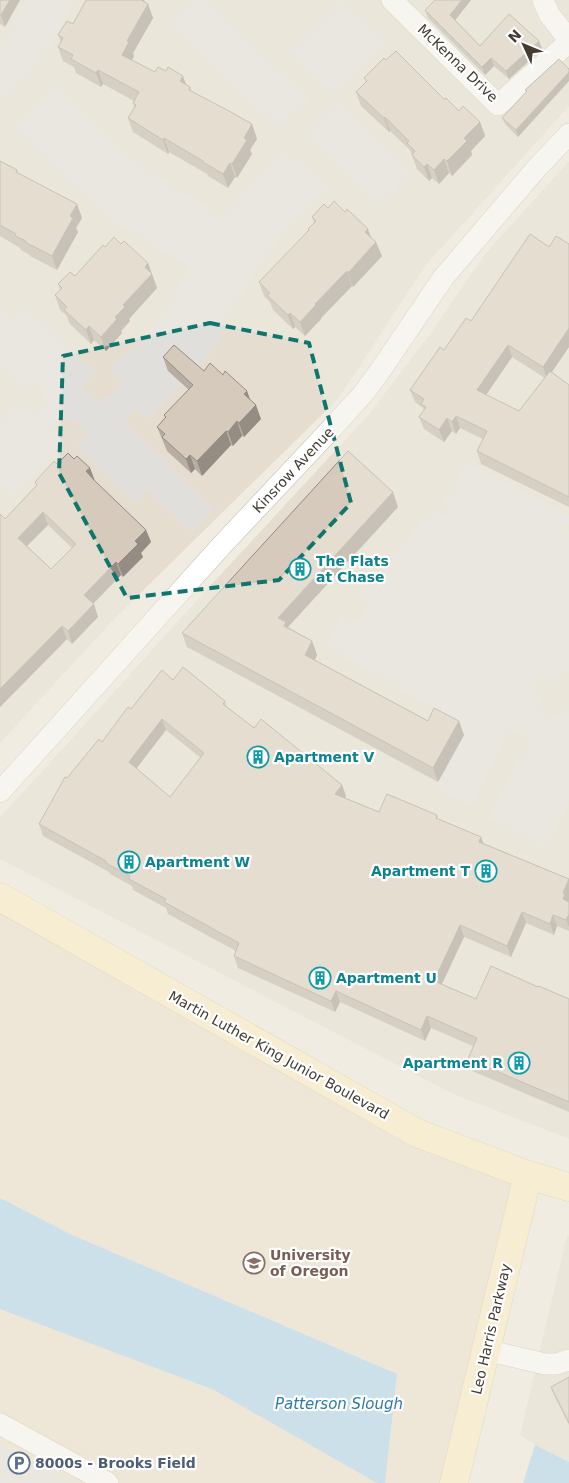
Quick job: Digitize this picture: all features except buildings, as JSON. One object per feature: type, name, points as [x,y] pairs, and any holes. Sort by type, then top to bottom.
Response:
[{"type":"main road","name":"Martin Luther King Junior Boulevard","points":[[0,897],[417,1133],[528,1176],[569,1187]]},
{"type":"main road","name":"Leo Harris Parkway","points":[[454,1483],[528,1176]]},
{"type":"street","name":"McKenna Drive","points":[[392,0],[498,105],[569,41]]},
{"type":"street","points":[[543,0],[549,14],[569,41]]},
{"type":"street","name":"Kinsrow Avenue","points":[[0,792],[223,544],[363,394],[443,278],[529,177],[569,134]]},
{"type":"street","points":[[486,1350],[545,1364],[556,1364],[569,1360]]},
{"type":"street","points":[[0,1424],[108,1483]]},
{"type":"highlighted area","points":[[210,323],[309,343],[351,503],[279,580],[127,598],[59,473],[63,356]]},
{"type":"shaded area","points":[[0,0],[569,0],[569,106],[426,265],[338,399],[116,617],[0,743]]},
{"type":"shaded area","points":[[25,0],[76,0],[40,64],[0,104],[0,43]]},
{"type":"shaded area","points":[[189,0],[208,0],[311,98],[279,130],[167,23]]},
{"type":"shaded area","points":[[340,0],[343,0],[387,41],[333,97],[288,53]]},
{"type":"shaded area","points":[[55,83],[123,150],[148,171],[223,216],[246,188],[282,150],[295,163],[300,158],[330,188],[279,240],[256,270],[233,310],[218,343],[200,365],[148,420],[137,410],[133,409],[127,420],[130,428],[213,509],[191,532],[147,490],[135,502],[77,444],[88,433],[75,420],[63,419],[52,430],[65,442],[12,497],[0,486],[0,421],[21,399],[34,412],[44,402],[45,393],[33,381],[23,391],[0,368],[0,307],[13,319],[26,306],[96,372],[81,388],[95,400],[102,400],[115,392],[124,382],[111,370],[161,316],[190,267],[112,221],[11,126]]},
{"type":"shaded area","points":[[338,100],[413,172],[379,208],[304,135]]},
{"type":"shaded area","points":[[569,161],[569,1139],[453,1094],[0,859],[0,817],[369,414],[430,334],[485,254]]},
{"type":"shaded area","points":[[466,462],[569,515],[569,523],[566,530],[569,534],[569,671],[551,689],[539,678],[536,689],[539,703],[549,716],[569,710],[569,800],[544,849],[488,818],[531,738],[512,729],[471,806],[433,787],[465,726],[325,646],[342,615],[358,622],[362,613],[369,606],[357,593],[435,507],[445,518],[449,514],[444,502]]},
{"type":"shaded area","name":"University of Oregon","points":[[0,895],[528,1175],[454,1483],[0,1483]]},
{"type":"shaded area","points":[[567,1235],[569,1236],[569,1462],[535,1445],[520,1435]]},
{"type":"shaded area","name":"8000s - Brooks Field","points":[[0,1443],[75,1483],[0,1483]]},
{"type":"water","name":"Patterson Slough","points":[[0,1198],[72,1235],[397,1374],[385,1483],[377,1483],[214,1390],[0,1309]]},
{"type":"water","points":[[535,1445],[569,1462],[569,1483],[523,1483]]},
{"type":"place","name":"The Flats at Chase","points":[[300,569]]},
{"type":"place","name":"Apartment V","points":[[258,757]]},
{"type":"place","name":"Apartment W","points":[[129,862]]},
{"type":"place","name":"Apartment T","points":[[486,871]]},
{"type":"place","name":"Apartment U","points":[[320,978]]},
{"type":"place","name":"Apartment R","points":[[519,1063]]},
{"type":"place","name":"University of Oregon","points":[[254,1263]]},
{"type":"place","name":"8000s - Brooks Field","points":[[19,1463]]}]
